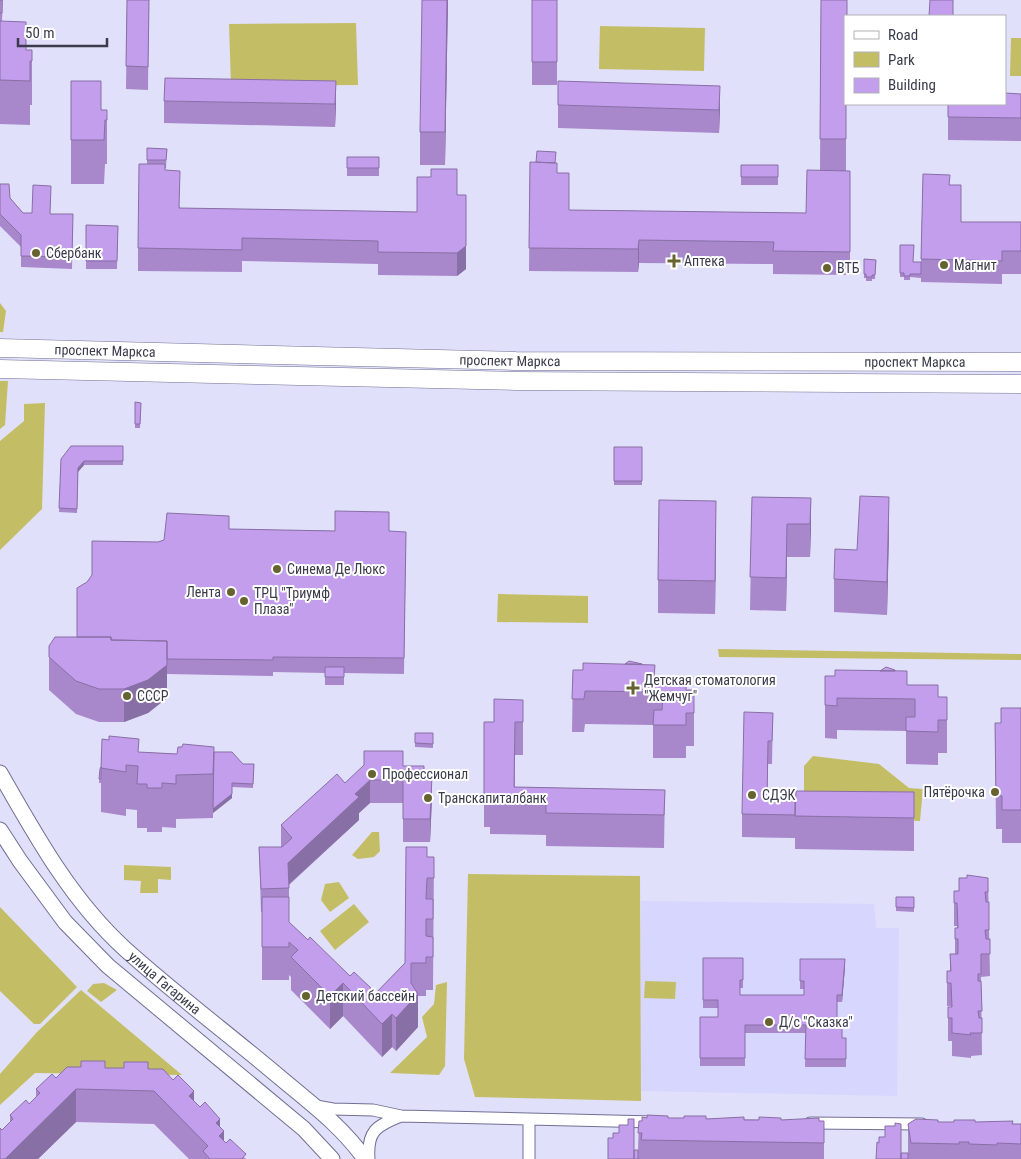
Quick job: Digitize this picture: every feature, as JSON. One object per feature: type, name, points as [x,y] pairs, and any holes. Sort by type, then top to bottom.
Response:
[{"type":"main road","name":"проспект Маркса","points":[[0,348],[507,361],[1021,362]]},
{"type":"main road","name":"проспект Маркса","points":[[0,369],[516,381],[1021,384]]},
{"type":"main road","name":"улица Гагарина","points":[[0,774],[52,861],[86,908],[124,948],[316,1106],[351,1140],[365,1159]]},
{"type":"main road","name":"улица Гагарина","points":[[0,830],[20,861],[65,922],[108,966],[304,1130],[332,1159]]},
{"type":"main road","points":[[108,966],[124,948]]},
{"type":"street","points":[[316,1106],[333,1109],[373,1110],[401,1116],[669,1122]]},
{"type":"street","points":[[369,1159],[368,1146],[372,1133],[380,1124],[401,1116]]},
{"type":"street","points":[[529,1120],[529,1159]]},
{"type":"street","points":[[797,1123],[938,1124]]},
{"type":"shaded area","name":"Д/с \"Сказка\"","points":[[641,901],[874,904],[876,928],[899,928],[897,1096],[640,1091]]},
{"type":"green space","points":[[356,23],[358,85],[231,86],[229,24]]},
{"type":"green space","points":[[600,26],[705,28],[704,71],[599,69]]},
{"type":"green space","points":[[1011,38],[1021,38],[1021,76],[1010,76]]},
{"type":"green space","points":[[0,303],[6,311],[3,332],[0,332]]},
{"type":"green space","points":[[0,381],[8,381],[5,425],[0,429]]},
{"type":"green space","points":[[45,403],[42,509],[0,550],[0,441],[24,421],[24,404]]},
{"type":"green space","points":[[498,594],[588,596],[588,623],[497,622]]},
{"type":"green space","points":[[718,649],[1021,654],[1021,660],[719,657]]},
{"type":"green space","points":[[813,756],[879,764],[909,788],[923,789],[920,821],[794,816],[804,802],[804,766]]},
{"type":"green space","points":[[372,832],[379,832],[380,851],[374,857],[358,859],[352,855]]},
{"type":"green space","points":[[124,865],[171,867],[171,880],[158,879],[158,893],[140,893],[141,881],[124,880]]},
{"type":"green space","points":[[468,874],[640,876],[641,1101],[475,1097],[464,1059]]},
{"type":"green space","points":[[339,882],[349,898],[330,912],[321,900],[325,884]]},
{"type":"green space","points":[[354,904],[369,922],[335,950],[320,931]]},
{"type":"green space","points":[[0,907],[77,987],[40,1024],[34,1024],[0,991]]},
{"type":"green space","points":[[645,981],[676,982],[675,999],[644,998]]},
{"type":"green space","points":[[447,982],[445,1066],[439,1075],[390,1073],[427,1037],[422,1017],[434,1004],[436,985]]},
{"type":"green space","points":[[104,983],[117,990],[101,1002],[87,991],[93,984]]},
{"type":"green space","points":[[81,990],[182,1075],[35,1073],[0,1105],[0,1074],[37,1032]]},
{"type":"building","points":[[0,0],[2,0],[2,13],[0,13]]},
{"type":"building","points":[[127,0],[149,0],[148,67],[126,66]]},
{"type":"building","points":[[422,0],[447,0],[445,132],[420,132]]},
{"type":"building","points":[[532,0],[557,0],[557,62],[532,62]]},
{"type":"building","points":[[821,0],[847,0],[847,15],[844,15],[846,139],[820,139]]},
{"type":"building","points":[[930,0],[953,0],[953,15],[929,15]]},
{"type":"building","points":[[0,21],[26,22],[26,50],[32,50],[30,81],[0,80]]},
{"type":"building","points":[[165,78],[336,81],[335,104],[164,101]]},
{"type":"building","points":[[71,81],[101,81],[101,110],[107,110],[104,140],[71,140]]},
{"type":"building","points":[[558,81],[720,86],[719,110],[558,105]]},
{"type":"building","points":[[1006,93],[1021,94],[1021,118],[948,117],[948,105],[1006,105]]},
{"type":"building","points":[[147,148],[167,149],[166,160],[147,160]]},
{"type":"building","points":[[537,151],[556,152],[555,163],[536,162]]},
{"type":"building","points":[[347,157],[379,157],[379,168],[347,168]]},
{"type":"building","points":[[530,162],[557,163],[557,173],[569,173],[569,210],[806,213],[807,170],[850,171],[850,252],[773,251],[774,242],[639,240],[638,249],[529,248]]},
{"type":"building","points":[[139,164],[165,164],[165,170],[180,171],[179,208],[417,212],[417,177],[431,177],[431,169],[457,169],[457,195],[466,195],[466,246],[457,253],[378,252],[378,241],[242,238],[242,250],[138,248]]},
{"type":"building","points":[[741,165],[778,165],[778,177],[741,177]]},
{"type":"building","points":[[923,174],[950,175],[949,185],[961,185],[961,222],[1021,222],[1021,251],[1002,251],[1002,261],[921,259]]},
{"type":"building","points":[[0,184],[9,184],[10,198],[23,213],[32,213],[33,185],[51,186],[50,214],[73,214],[72,257],[21,256],[21,235],[0,214]]},
{"type":"building","points":[[86,225],[118,226],[117,261],[86,261]]},
{"type":"building","points":[[900,245],[914,245],[913,262],[921,262],[921,274],[904,276],[904,273],[900,273]]},
{"type":"building","points":[[864,259],[876,260],[875,275],[872,275],[872,277],[866,277],[866,274],[864,274]]},
{"type":"building","points":[[135,402],[141,403],[140,424],[135,424]]},
{"type":"building","points":[[71,446],[123,446],[123,461],[84,461],[78,468],[77,509],[59,508],[61,459]]},
{"type":"building","points":[[614,447],[642,447],[642,481],[614,481]]},
{"type":"building","points":[[860,496],[889,497],[887,582],[834,579],[835,549],[857,550]]},
{"type":"building","points":[[752,497],[811,498],[810,524],[787,524],[786,578],[750,577]]},
{"type":"building","points":[[659,500],[716,501],[715,581],[658,580]]},
{"type":"building","name":"ТРЦ \"Триумф Плаза\"","points":[[335,511],[389,512],[389,531],[406,532],[404,658],[273,657],[273,660],[167,659],[167,641],[111,640],[111,637],[77,637],[77,588],[87,582],[92,575],[92,541],[158,542],[164,540],[167,513],[229,516],[229,529],[335,531]]},
{"type":"building","points":[[55,637],[111,637],[111,640],[167,641],[167,665],[148,680],[124,689],[99,689],[76,681],[49,657],[49,646]]},
{"type":"building","points":[[629,661],[642,664],[625,664]]},
{"type":"building","points":[[583,663],[655,665],[654,678],[686,679],[686,690],[694,690],[694,713],[686,713],[686,725],[653,725],[654,710],[662,710],[663,692],[585,691],[584,699],[572,699],[573,670],[583,670]]},
{"type":"building","points":[[325,667],[344,667],[344,677],[325,677]]},
{"type":"building","points":[[886,667],[895,670],[895,671],[880,671]]},
{"type":"building","points":[[835,670],[907,671],[907,685],[938,685],[938,697],[947,697],[947,720],[938,720],[938,732],[906,731],[906,717],[915,717],[915,699],[837,698],[837,706],[825,705],[825,676],[835,676]]},
{"type":"building","points":[[494,699],[523,700],[523,722],[515,722],[514,787],[665,790],[664,815],[546,813],[546,802],[490,801],[490,794],[484,794],[484,722],[494,722]]},
{"type":"building","points":[[1001,708],[1021,708],[1021,810],[1002,810],[1002,796],[996,796],[995,723],[1001,723]]},
{"type":"building","points":[[744,712],[773,713],[772,741],[768,741],[767,800],[795,801],[795,815],[742,814]]},
{"type":"building","points":[[415,733],[433,733],[433,744],[415,743]]},
{"type":"building","points":[[109,736],[139,739],[138,752],[177,754],[178,747],[182,747],[183,744],[214,747],[213,774],[176,775],[176,784],[162,783],[162,788],[147,788],[147,784],[137,784],[138,766],[126,765],[126,772],[101,768],[102,739],[109,740]]},
{"type":"building","points":[[364,751],[403,751],[403,766],[424,766],[424,776],[432,776],[430,819],[403,819],[403,780],[370,780],[355,794],[359,797],[288,863],[289,888],[261,889],[259,847],[282,847],[292,838],[281,825],[337,774],[345,783],[364,765]]},
{"type":"building","points":[[214,752],[232,752],[243,764],[254,764],[253,784],[232,783],[232,794],[213,809]]},
{"type":"building","points":[[101,767],[101,779],[99,779],[100,769]]},
{"type":"building","points":[[796,791],[914,792],[914,818],[795,816]]},
{"type":"building","points":[[406,847],[427,847],[427,857],[434,857],[434,878],[427,878],[426,899],[433,899],[433,919],[426,919],[426,936],[433,937],[433,957],[426,957],[426,963],[411,963],[411,983],[418,994],[396,1018],[392,1014],[382,1024],[343,983],[330,996],[291,957],[298,950],[289,942],[289,947],[262,947],[262,897],[289,897],[289,922],[308,940],[310,937],[350,976],[354,972],[372,989],[368,993],[372,997],[405,963]]},
{"type":"building","points":[[967,875],[988,878],[988,892],[985,892],[986,902],[989,902],[989,930],[985,930],[986,939],[990,939],[990,954],[981,954],[981,974],[978,974],[978,981],[981,981],[982,1011],[978,1011],[979,1018],[982,1018],[982,1033],[970,1033],[971,1035],[952,1033],[952,1018],[948,1018],[948,1007],[952,1007],[951,983],[947,983],[947,971],[951,971],[950,954],[958,954],[958,939],[955,939],[955,928],[958,928],[957,903],[954,903],[954,891],[959,891],[959,878],[967,878]]},
{"type":"building","points":[[896,897],[914,897],[914,908],[896,907]]},
{"type":"building","points":[[703,958],[743,958],[743,980],[740,980],[740,995],[804,995],[804,981],[800,981],[800,959],[845,959],[842,995],[837,995],[837,1023],[842,1023],[842,1038],[846,1038],[846,1059],[805,1059],[806,1025],[745,1025],[745,1058],[700,1058],[700,1017],[718,1017],[718,1000],[703,1000]]},
{"type":"building","points":[[81,1061],[105,1061],[105,1068],[124,1068],[124,1062],[148,1062],[148,1069],[163,1069],[173,1080],[178,1075],[194,1091],[189,1096],[200,1107],[205,1102],[220,1119],[216,1123],[224,1131],[219,1136],[226,1143],[230,1139],[246,1154],[242,1159],[210,1159],[203,1151],[208,1146],[154,1091],[76,1089],[5,1159],[0,1159],[0,1128],[2,1130],[13,1119],[10,1115],[26,1100],[29,1104],[40,1093],[36,1089],[52,1074],[56,1078],[67,1067],[81,1067]]},
{"type":"building","points":[[647,1115],[668,1116],[668,1118],[706,1116],[706,1119],[744,1117],[744,1120],[759,1120],[759,1117],[781,1118],[781,1120],[819,1118],[819,1121],[824,1121],[824,1143],[641,1140],[642,1133],[638,1133],[639,1121],[642,1121],[642,1117],[647,1118]]},
{"type":"building","points":[[628,1119],[634,1119],[634,1159],[608,1159],[608,1138],[613,1138],[613,1133],[619,1133],[619,1125],[628,1125]]},
{"type":"building","points":[[916,1119],[938,1120],[938,1122],[954,1122],[954,1120],[975,1120],[975,1122],[1013,1121],[1012,1124],[1021,1124],[1021,1144],[969,1144],[969,1142],[959,1142],[959,1144],[911,1143],[908,1124]]},
{"type":"building","points":[[895,1123],[901,1124],[901,1159],[876,1159],[879,1137],[885,1137],[885,1126],[895,1126]]},
{"type":"building","points":[[634,1150],[638,1150],[638,1159],[634,1159]]},
{"type":"building","points":[[901,1153],[908,1153],[908,1159],[901,1159]]},
{"type":"place","name":"Сбербанк","points":[[36,253]]},
{"type":"place","name":"Аптека","points":[[674,261]]},
{"type":"place","name":"Магнит","points":[[944,265]]},
{"type":"place","name":"ВТБ","points":[[827,268]]},
{"type":"place","name":"Синема Де Люкс","points":[[277,569]]},
{"type":"place","name":"Лента","points":[[231,592]]},
{"type":"place","name":"ТРЦ \"Триумф Плаза\"","points":[[244,601]]},
{"type":"place","name":"Детская стоматология \"Жемчуг\"","points":[[633,688]]},
{"type":"place","name":"СССР","points":[[127,696]]},
{"type":"place","name":"Профессионал","points":[[372,774]]},
{"type":"place","name":"Пятёрочка","points":[[995,792]]},
{"type":"place","name":"СДЭК","points":[[752,795]]},
{"type":"place","name":"Транскапиталбанк","points":[[428,798]]},
{"type":"place","name":"Детский бассейн","points":[[306,996]]},
{"type":"place","name":"Д/с \"Сказка\"","points":[[769,1022]]}]
